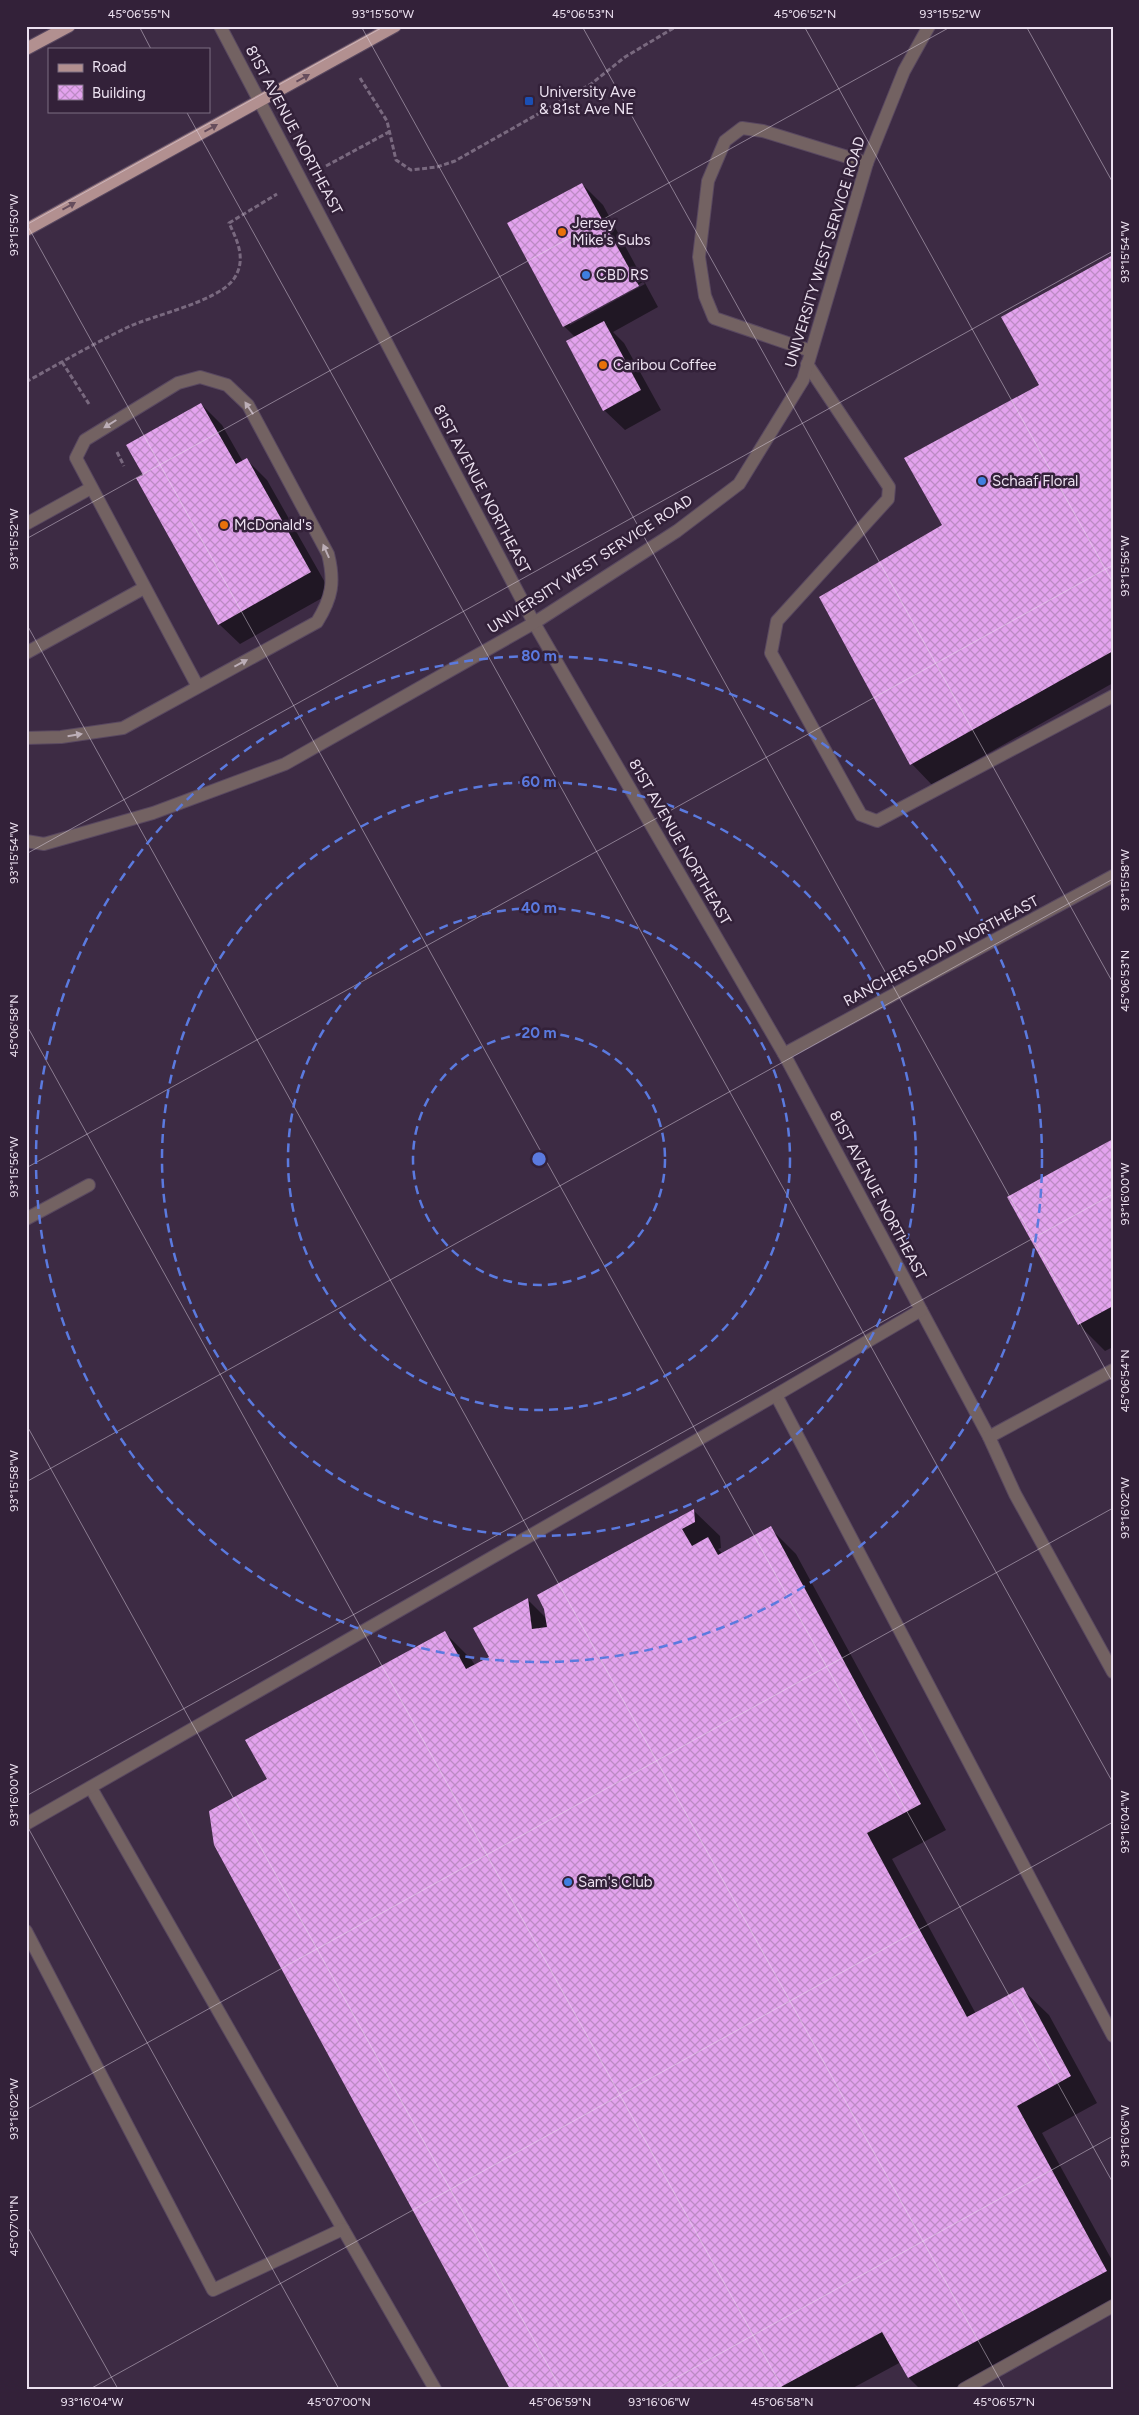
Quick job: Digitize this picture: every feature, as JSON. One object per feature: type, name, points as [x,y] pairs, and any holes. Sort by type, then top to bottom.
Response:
[{"type":"main road","points":[[26,49],[69,26]]},
{"type":"main road","points":[[26,230],[396,26]]},
{"type":"street","name":"81ST AVENUE NORTHEAST","points":[[220,26],[534,623],[784,1054],[989,1437],[1015,1494],[1113,1672]]},
{"type":"street","name":"UNIVERSITY WEST SERVICE ROAD","points":[[26,841],[44,844],[153,814],[285,764],[534,623],[677,532],[739,484],[803,380],[868,163],[904,71],[929,26]]},
{"type":"street","points":[[811,351],[714,318],[705,296],[699,257],[708,181],[726,142],[742,128],[762,130],[868,163]]},
{"type":"street","points":[[807,364],[889,487],[888,499],[777,621],[771,653],[861,815],[877,821],[1113,696]]},
{"type":"street","points":[[26,738],[61,737],[123,728],[317,622],[328,604],[333,575],[328,554],[248,405],[227,385],[200,377],[178,383],[85,440],[76,458],[198,686]]},
{"type":"street","points":[[26,524],[91,488]]},
{"type":"street","points":[[26,653],[144,588]]},
{"type":"street","name":"RANCHERS ROAD NORTHEAST","points":[[784,1054],[1113,876]]},
{"type":"street","points":[[26,1219],[89,1185]]},
{"type":"street","points":[[26,1824],[921,1310]]},
{"type":"street","points":[[989,1437],[1113,1370]]},
{"type":"street","points":[[776,1395],[1113,2036]]},
{"type":"street","points":[[91,1788],[435,2389]]},
{"type":"street","points":[[26,1931],[214,2290],[343,2230]]},
{"type":"street","points":[[971,2387],[1113,2306]]},
{"type":"path","points":[[389,132],[396,160],[410,170],[437,167],[455,162],[591,84],[625,57],[677,26]]},
{"type":"path","points":[[26,382],[130,326],[218,292],[232,281],[242,261],[239,245],[229,223]]},
{"type":"building","points":[[582,183],[639,286],[563,327],[507,223]]},
{"type":"building","points":[[1113,255],[1113,651],[910,765],[819,597],[942,525],[904,458],[1039,385],[1001,317]]},
{"type":"building","name":"Caribou Coffee","points":[[604,321],[641,390],[603,411],[566,341]]},
{"type":"building","name":"McDonald's","points":[[201,403],[236,464],[247,458],[311,572],[218,625],[136,478],[143,475],[126,445]]},
{"type":"building","points":[[1113,1139],[1113,1306],[1078,1325],[1007,1197]]},
{"type":"building","points":[[694,1509],[695,1522],[682,1529],[692,1546],[708,1537],[718,1555],[771,1526],[921,1804],[867,1833],[967,2017],[1023,1987],[1071,2076],[1017,2106],[1107,2271],[908,2378],[882,2332],[777,2389],[510,2389],[214,1845],[209,1811],[267,1779],[245,1740],[445,1631],[466,1669],[489,1657],[473,1628],[528,1598],[532,1629],[547,1627],[544,1609],[537,1595]]},
{"type":"place","name":"University Ave & 81st Ave NE","points":[[529,101]]},
{"type":"place","name":"Jersey Mike's Subs","points":[[562,232]]},
{"type":"place","name":"CBD RS","points":[[586,275]]},
{"type":"place","name":"Caribou Coffee","points":[[603,365]]},
{"type":"place","name":"Schaaf Floral","points":[[982,481]]},
{"type":"place","name":"McDonald's","points":[[224,525]]},
{"type":"place","name":"Sam's Club","points":[[568,1882]]}]
